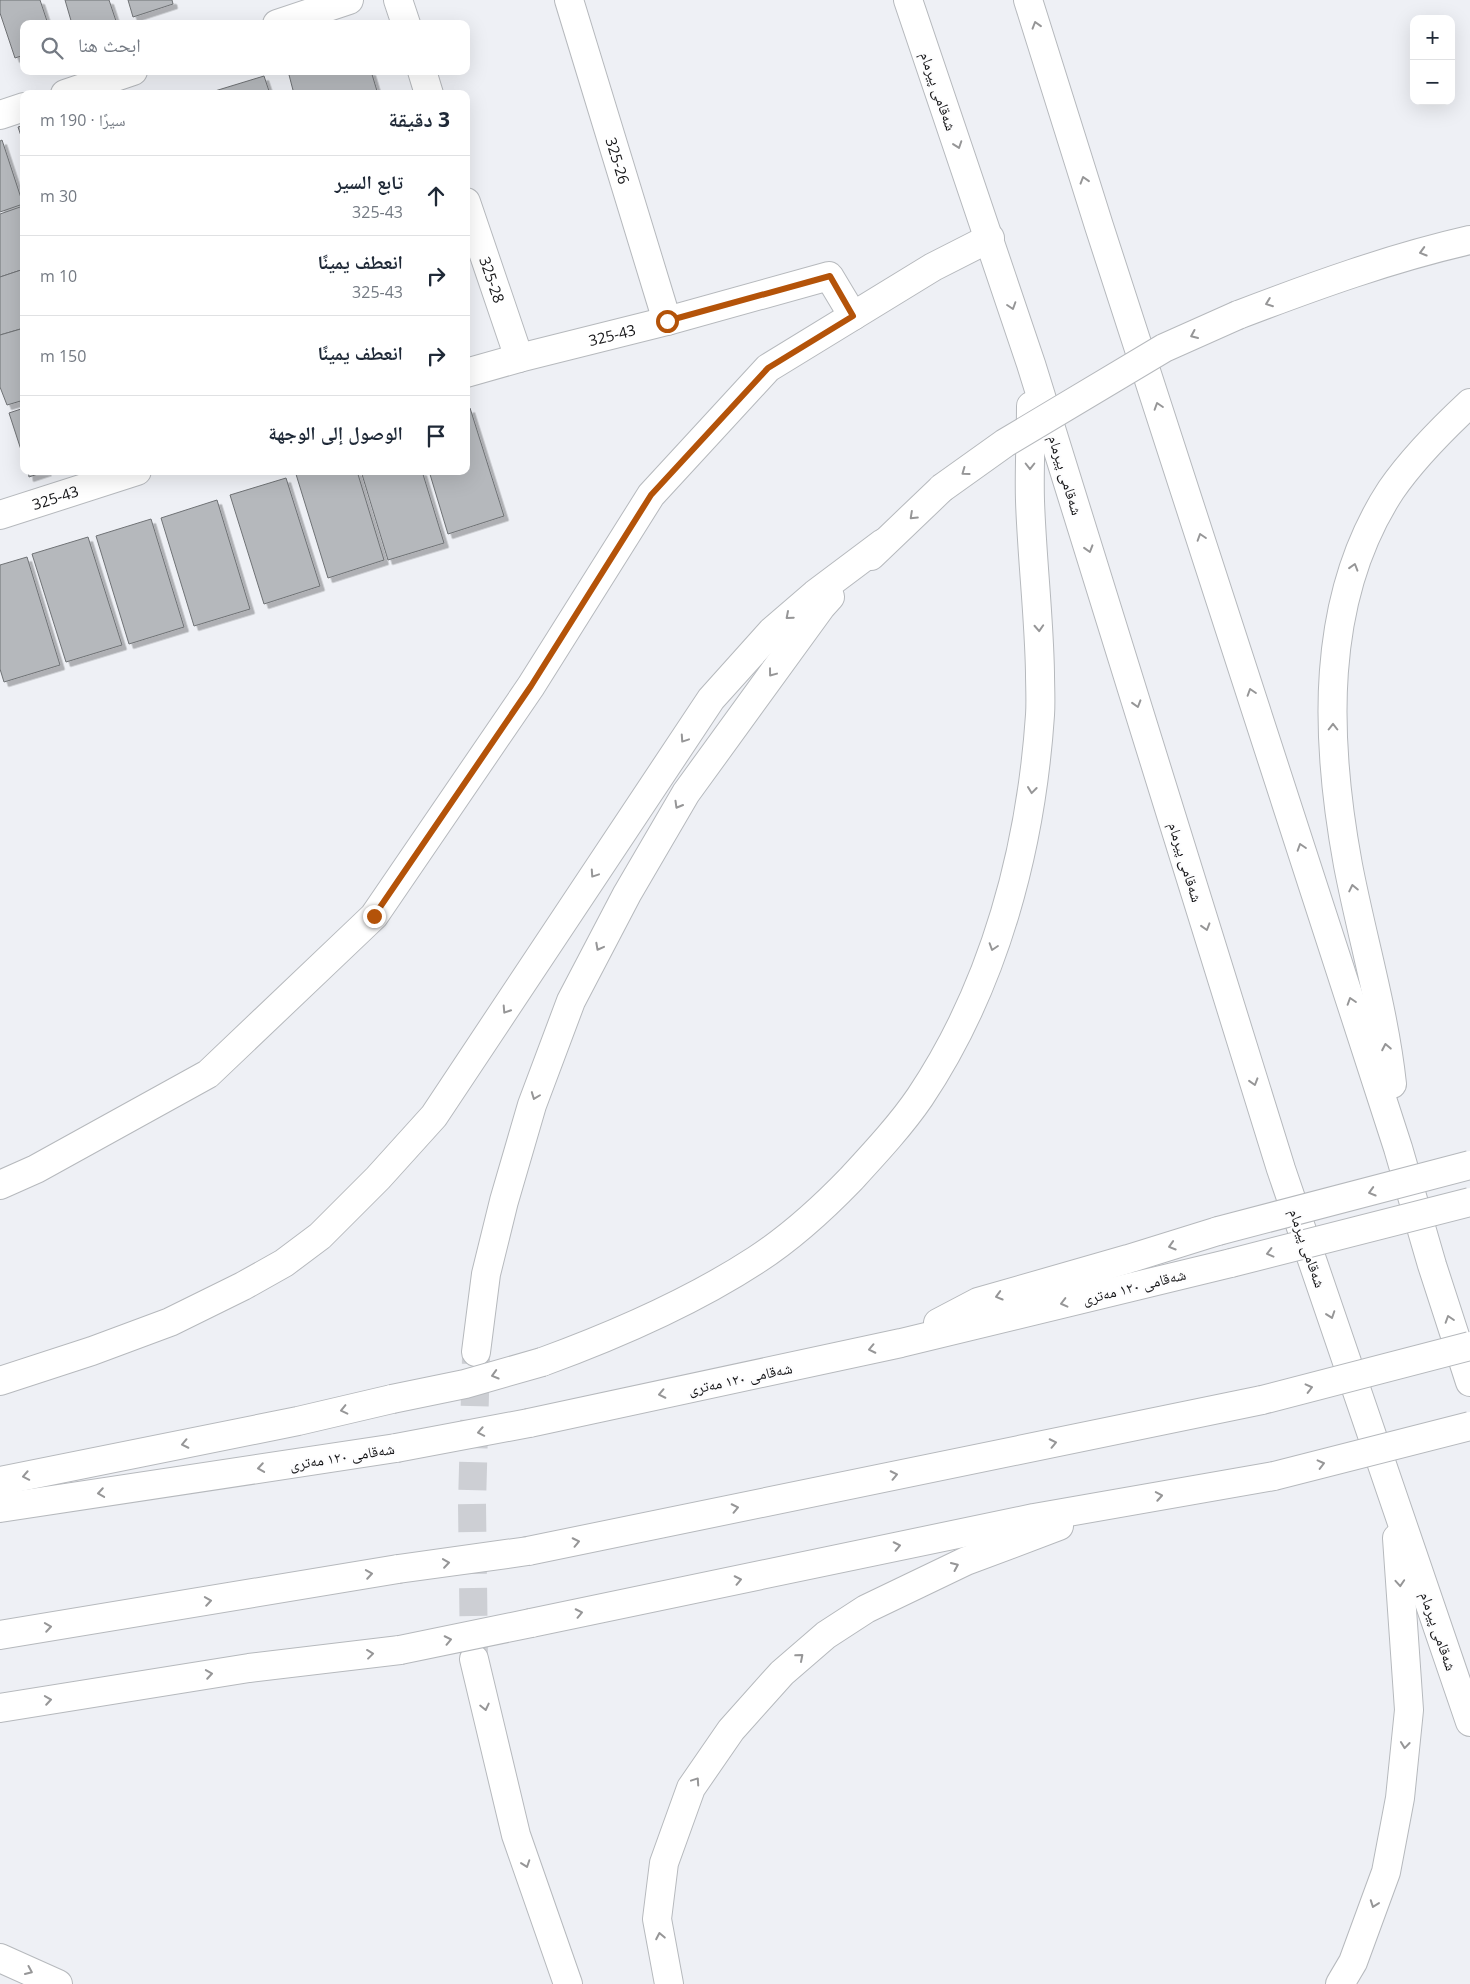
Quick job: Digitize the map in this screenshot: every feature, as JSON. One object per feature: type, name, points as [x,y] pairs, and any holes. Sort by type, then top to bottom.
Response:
[{"type":"main road","points":[[289,20],[349,0]]},
{"type":"main road","points":[[398,0],[405,20]]},
{"type":"main road","name":"325-26","points":[[569,0],[667,321]]},
{"type":"main road","name":"شەقامی پیرمام","points":[[908,0],[1031,364],[1281,1169],[1470,1722]]},
{"type":"main road","points":[[1028,0],[1099,226],[1398,1148],[1432,1264],[1470,1382]]},
{"type":"main road","points":[[77,90],[123,75]]},
{"type":"main road","points":[[133,75],[138,90]]},
{"type":"main road","points":[[423,75],[429,90]]},
{"type":"main road","points":[[0,115],[20,108]]},
{"type":"main road","name":"325-28","points":[[470,214],[519,358]]},
{"type":"main road","points":[[0,1185],[36,1169],[208,1074],[374,916],[531,686],[651,495],[768,368],[933,267],[990,238]]},
{"type":"main road","points":[[476,1352],[486,1274],[504,1201],[532,1105],[571,1001],[627,894],[686,793],[821,607],[883,543],[942,488],[1004,443],[1164,348],[1238,315],[1305,289],[1388,262],[1470,240]]},
{"type":"main road","name":"325-43","points":[[470,372],[667,321],[830,276],[853,316]]},
{"type":"main road","points":[[0,1481],[465,1384],[542,1362],[627,1329],[704,1290],[758,1259],[817,1213],[869,1160],[919,1098],[958,1031],[985,971],[1011,890],[1032,795],[1040,713],[1039,629],[1030,502],[1031,364]]},
{"type":"main road","points":[[1398,1148],[1390,1068],[1348,865],[1340,812],[1333,734],[1333,675],[1339,624],[1348,587],[1358,556],[1371,526],[1391,490],[1410,465],[1442,429],[1470,404]]},
{"type":"main road","name":"325-43","points":[[0,515],[125,475]]},
{"type":"main road","points":[[0,1381],[92,1351],[170,1322],[243,1286],[284,1263],[320,1236],[378,1178],[434,1116],[711,699],[772,631],[815,594],[883,543]]},
{"type":"main road","points":[[901,1343],[978,1302],[1137,1257],[1218,1231],[1470,1165]]},
{"type":"main road","name":"شەقامی ١٢٠ مەتری","points":[[0,1508],[396,1448],[529,1423],[901,1343],[1231,1263],[1470,1202]]},
{"type":"main road","points":[[0,1635],[398,1570],[528,1552],[1262,1400],[1470,1346]]},
{"type":"main road","points":[[0,1708],[248,1668],[400,1650],[1034,1518],[1274,1476],[1470,1426]]},
{"type":"main road","points":[[1340,1984],[1353,1962],[1386,1872],[1400,1798],[1409,1710],[1394,1499]]},
{"type":"main road","points":[[669,1984],[656,1919],[664,1863],[691,1788],[730,1730],[782,1673],[826,1635],[866,1609],[905,1589],[966,1561],[1126,1502]]},
{"type":"main road","points":[[474,1659],[516,1835],[568,1984]]},
{"type":"main road","points":[[0,1958],[58,1984]]},
{"type":"building","points":[[0,0],[40,0],[47,20],[20,20],[20,56],[15,58],[0,13]]},
{"type":"building","points":[[65,0],[109,0],[116,20],[71,20]]},
{"type":"building","points":[[128,0],[172,0],[173,4],[133,17]]},
{"type":"building","points":[[289,75],[372,75],[377,90],[293,90]]},
{"type":"building","points":[[264,76],[269,90],[218,90]]},
{"type":"building","points":[[2,140],[20,195],[20,205],[0,212],[0,141]]},
{"type":"building","points":[[20,207],[20,270],[0,277],[0,214]]},
{"type":"building","points":[[20,270],[20,329],[0,335],[0,277]]},
{"type":"building","points":[[20,329],[20,401],[7,405],[0,387],[0,335]]},
{"type":"building","points":[[470,408],[504,516],[448,534],[430,475],[470,475]]},
{"type":"building","points":[[20,409],[20,447],[9,413]]},
{"type":"building","points":[[296,475],[358,475],[384,560],[328,578]]},
{"type":"building","points":[[362,475],[423,475],[444,543],[388,560]]},
{"type":"building","points":[[286,478],[320,586],[264,604],[230,495]]},
{"type":"building","points":[[217,500],[250,609],[194,626],[161,518]]},
{"type":"building","points":[[151,519],[184,627],[129,644],[96,536]]},
{"type":"building","points":[[88,537],[122,645],[66,662],[32,554]]},
{"type":"building","points":[[27,557],[60,665],[4,682],[0,669],[0,565]]},
{"type":"tunnel","points":[[474,1658],[472,1504],[476,1358]]},
{"type":"route","points":[[374,916],[531,686],[651,495],[768,368],[853,316],[830,276],[667,321]]}]
